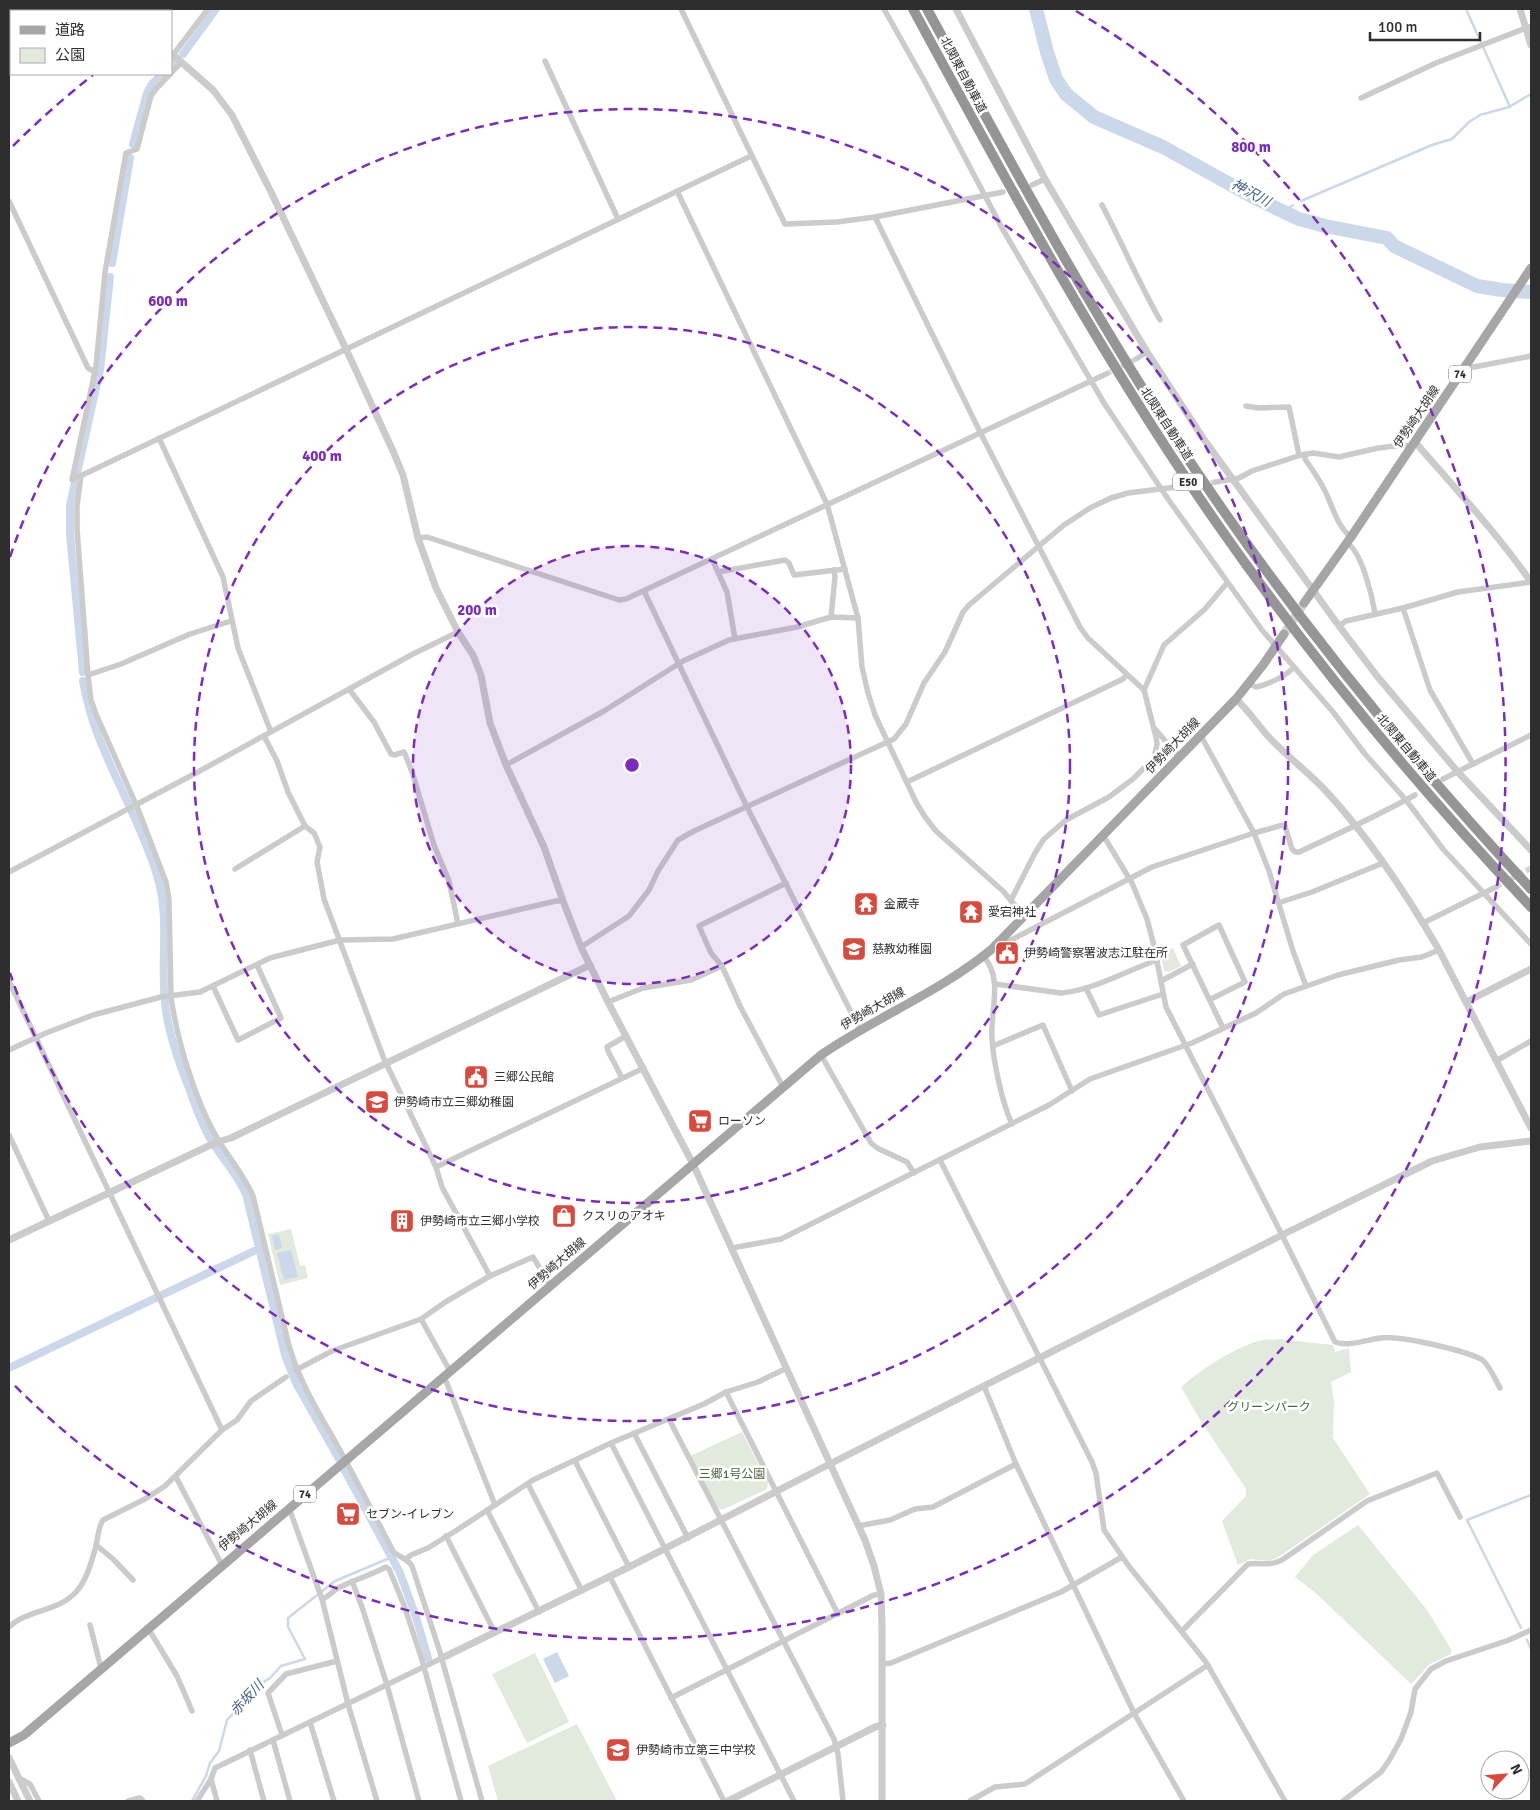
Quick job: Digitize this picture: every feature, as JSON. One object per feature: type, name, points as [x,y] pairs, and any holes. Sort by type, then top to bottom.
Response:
[{"type":"highway","name":"北関東自動車道","points":[[913,9],[996,164],[1090,327],[1161,440],[1217,524],[1284,616],[1381,738],[1437,804],[1531,907]]},
{"type":"highway","name":"北関東自動車道","points":[[927,9],[1077,281],[1132,373],[1194,468],[1259,561],[1341,669],[1397,738],[1531,889]]},
{"type":"highway","points":[[1499,854],[1531,884]]},
{"type":"main road","name":"伊勢崎大胡線","points":[[1304,603],[1349,540],[1531,268]]},
{"type":"main road","name":"伊勢崎大胡線","points":[[9,1743],[24,1735],[821,1055],[860,1030],[957,976],[983,956],[1000,941],[1236,699],[1249,684],[1284,634]]},
{"type":"street","points":[[208,9],[172,54],[217,94],[239,126],[346,349],[393,451],[402,475],[418,538],[436,588],[458,632],[474,655],[481,675],[490,723],[506,765],[544,847],[581,947],[693,1164],[787,1368],[874,1566],[881,1594],[882,1801]]},
{"type":"street","points":[[681,9],[785,224],[836,222],[875,217],[1003,192]]},
{"type":"street","points":[[884,9],[986,195],[1002,228],[1104,403],[1161,489],[1227,583],[1276,647],[1333,712],[1383,776],[1406,800],[1439,844],[1531,944]]},
{"type":"street","points":[[956,9],[1045,179],[1148,352],[1232,480],[1339,626],[1401,705],[1457,771],[1531,850]]},
{"type":"street","points":[[1520,9],[1528,27],[1531,45]]},
{"type":"street","points":[[1523,19],[1531,17]]},
{"type":"street","points":[[1361,98],[1436,63],[1528,27]]},
{"type":"street","points":[[545,61],[618,219]]},
{"type":"street","points":[[172,72],[182,62]]},
{"type":"street","points":[[169,75],[151,96],[137,149],[126,153],[107,263],[95,372],[71,477],[72,480],[751,156]]},
{"type":"street","points":[[1032,185],[1045,179]]},
{"type":"street","points":[[677,192],[827,504],[858,618],[864,680],[871,705],[907,782],[925,817],[936,831],[997,885],[1024,916]]},
{"type":"street","points":[[9,201],[88,368],[95,372]]},
{"type":"street","points":[[1102,205],[1144,292],[1160,320]]},
{"type":"street","points":[[875,217],[980,432],[1038,547],[1084,632],[1144,690],[1154,727],[1157,744],[1152,762],[1122,788],[1066,820],[1048,834],[1035,853],[1011,900]]},
{"type":"street","points":[[1136,359],[1148,352]]},
{"type":"street","points":[[1466,366],[1474,367],[1531,356]]},
{"type":"street","points":[[418,538],[427,537],[620,600],[626,599],[1106,374]]},
{"type":"street","points":[[1246,406],[1258,408],[1289,407],[1302,455],[1325,491],[1338,522],[1354,549],[1370,587],[1375,613]]},
{"type":"street","points":[[159,438],[224,576],[238,648],[271,732]]},
{"type":"street","points":[[1216,482],[1232,480],[1302,455],[1313,453],[1340,457],[1385,447],[1413,445],[1496,535],[1531,582],[1458,592],[1403,608],[1346,620],[1339,626]]},
{"type":"street","points":[[78,477],[77,529],[91,700],[136,805],[166,882],[169,899],[171,997],[178,1031],[193,1084],[215,1143],[243,1176],[256,1203],[296,1370],[393,1551],[398,1556],[406,1559],[412,1566],[419,1583],[482,1801]]},
{"type":"street","points":[[581,947],[629,916],[649,890],[658,871],[678,840],[888,742],[901,732],[924,683],[945,652],[963,612],[1072,519],[1104,502],[1128,494],[1177,488]]},
{"type":"street","points":[[712,559],[727,592],[735,639]]},
{"type":"street","points":[[718,572],[785,560],[789,563],[794,575],[845,569]]},
{"type":"street","points":[[831,617],[835,578],[834,570]]},
{"type":"street","points":[[1144,690],[1164,645],[1205,609],[1227,583]]},
{"type":"street","points":[[644,591],[747,807],[860,1030]]},
{"type":"street","points":[[1403,608],[1430,690],[1473,764]]},
{"type":"street","points":[[506,765],[604,711],[679,664],[735,639],[797,628],[831,617],[858,618]]},
{"type":"street","points":[[88,676],[190,634],[232,621]]},
{"type":"street","points":[[9,872],[413,654],[458,632]]},
{"type":"street","points":[[1249,684],[1256,687],[1266,684],[1284,675],[1294,667]]},
{"type":"street","points":[[907,782],[1123,679],[1127,675]]},
{"type":"street","points":[[349,689],[374,722],[391,754],[394,755],[401,752],[405,754],[434,845],[449,882],[458,924]]},
{"type":"street","points":[[1236,699],[1267,734],[1324,789],[1383,862],[1439,950],[1531,1128]]},
{"type":"street","points":[[1154,727],[1180,758]]},
{"type":"street","points":[[1443,778],[1531,735]]},
{"type":"street","points":[[264,736],[305,826],[314,833],[320,847],[318,862],[324,899],[386,1063],[436,1167],[442,1187],[490,1276]]},
{"type":"street","points":[[1201,736],[1254,833],[1269,871],[1293,951],[1306,986]]},
{"type":"street","points":[[1000,941],[1009,941],[1152,867],[1254,833],[1285,826],[1292,849],[1297,853],[1348,830],[1415,795]]},
{"type":"street","points":[[235,869],[305,826]]},
{"type":"street","points":[[1103,835],[1129,878],[1147,919],[1166,1007],[1335,1342],[1344,1345],[1382,1337],[1420,1341],[1482,1360],[1500,1388]]},
{"type":"street","points":[[1278,903],[1312,892],[1383,862]]},
{"type":"street","points":[[783,1087],[740,1006],[722,966],[711,953],[699,926],[786,884]]},
{"type":"street","points":[[1423,924],[1496,887]]},
{"type":"street","points":[[9,1050],[36,1037],[93,1015],[161,997],[200,992],[270,958],[340,940],[393,939],[556,901],[563,901]]},
{"type":"street","points":[[1211,999],[1245,982],[1219,924],[1183,945],[1224,1028]]},
{"type":"street","points":[[732,1248],[781,1239],[1049,1105],[1090,1079],[1186,1045],[1256,1013],[1280,996],[1338,975],[1399,960],[1422,957],[1439,950]]},
{"type":"street","points":[[983,956],[988,961],[995,984],[992,1016],[993,1046],[997,1071],[1012,1124]]},
{"type":"street","points":[[995,984],[1061,993],[1086,988],[1157,960]]},
{"type":"street","points":[[1161,981],[1193,964]]},
{"type":"street","points":[[212,986],[238,1040],[280,1018],[257,965]]},
{"type":"street","points":[[9,1240],[590,965]]},
{"type":"street","points":[[608,1002],[643,988],[691,980],[722,966]]},
{"type":"street","points":[[1466,1002],[1531,970]]},
{"type":"street","points":[[9,981],[222,1430]]},
{"type":"street","points":[[1086,988],[1099,1015],[1163,994]]},
{"type":"street","points":[[993,1046],[1043,1025],[1072,1091]]},
{"type":"street","points":[[622,1078],[607,1047],[626,1036]]},
{"type":"street","points":[[1496,1061],[1531,1041]]},
{"type":"street","points":[[821,1055],[871,1143],[877,1148],[907,1162],[914,1173]]},
{"type":"street","points":[[436,1167],[644,1068]]},
{"type":"street","points":[[9,1135],[49,1221]]},
{"type":"street","points":[[197,1801],[211,1780],[215,1768],[423,1666],[582,1591],[1282,1235],[1441,1157],[1495,1144],[1531,1141]]},
{"type":"street","points":[[940,1160],[1094,1467],[1104,1530],[1122,1557],[1208,1665],[1285,1801]]},
{"type":"street","points":[[296,1370],[332,1351],[421,1319],[447,1301],[490,1276],[534,1257],[550,1285]]},
{"type":"street","points":[[421,1319],[447,1374],[495,1505]]},
{"type":"street","points":[[406,1559],[428,1548],[528,1484],[611,1443],[704,1404],[726,1392],[758,1382],[787,1368]]},
{"type":"street","points":[[9,1627],[18,1620],[53,1607],[72,1596],[83,1581],[103,1520],[156,1493],[176,1477],[222,1430],[237,1420],[254,1398],[286,1377]]},
{"type":"street","points":[[984,1386],[1016,1464],[1134,1713],[1184,1801]]},
{"type":"street","points":[[726,1392],[838,1614]]},
{"type":"street","points":[[670,1419],[836,1746],[843,1801]]},
{"type":"street","points":[[634,1433],[688,1538]]},
{"type":"street","points":[[611,1443],[794,1801]]},
{"type":"street","points":[[575,1461],[629,1567]]},
{"type":"street","points":[[858,1526],[890,1520],[914,1509],[933,1508],[1016,1464]]},
{"type":"street","points":[[1182,1631],[1238,1572],[1248,1564],[1269,1565],[1282,1560],[1367,1501],[1437,1473],[1460,1517]]},
{"type":"street","points":[[176,1477],[222,1565]]},
{"type":"street","points":[[528,1484],[582,1591]]},
{"type":"street","points":[[289,1508],[322,1599],[348,1704],[377,1801]]},
{"type":"street","points":[[487,1510],[539,1612]]},
{"type":"street","points":[[446,1536],[496,1633]]},
{"type":"street","points":[[96,1545],[134,1580]]},
{"type":"street","points":[[882,1664],[891,1663],[1061,1592],[1122,1557]]},
{"type":"street","points":[[322,1599],[334,1590],[352,1581],[367,1577],[386,1567],[389,1569],[402,1598],[461,1801]]},
{"type":"street","points":[[610,1577],[724,1801]]},
{"type":"street","points":[[352,1581],[387,1685],[419,1801]]},
{"type":"street","points":[[671,1698],[874,1595],[881,1594]]},
{"type":"street","points":[[90,1625],[101,1668]]},
{"type":"street","points":[[148,1628],[177,1676],[192,1711]]},
{"type":"street","points":[[1343,1801],[1386,1766],[1401,1739],[1415,1689],[1431,1669],[1446,1661],[1509,1640],[1531,1630]]},
{"type":"street","points":[[282,1735],[268,1693],[286,1674],[337,1661]]},
{"type":"street","points":[[970,1801],[994,1788],[1025,1784],[1208,1665]]},
{"type":"street","points":[[310,1722],[334,1801]]},
{"type":"street","points":[[728,1801],[836,1746],[879,1725],[883,1725]]},
{"type":"street","points":[[273,1740],[290,1801]]},
{"type":"street","points":[[250,1750],[264,1801]]},
{"type":"street","points":[[9,1758],[30,1801]]},
{"type":"street","points":[[19,1778],[30,1784],[38,1801]]},
{"type":"street","points":[[211,1780],[217,1801]]},
{"type":"street","points":[[9,1782],[18,1801]]},
{"type":"street","points":[[128,1801],[140,1798],[143,1801]]},
{"type":"green space","points":[[1173,948],[1181,966],[1169,972],[1164,971],[1161,954]]},
{"type":"green space","points":[[291,1229],[300,1266],[305,1265],[308,1278],[280,1285],[268,1234]]},
{"type":"green space","name":"グリーンパーク","points":[[1279,1339],[1333,1345],[1335,1352],[1349,1348],[1351,1372],[1331,1382],[1334,1401],[1333,1438],[1370,1494],[1280,1556],[1270,1561],[1250,1559],[1238,1565],[1222,1521],[1246,1496],[1246,1489],[1181,1387],[1198,1373],[1231,1352],[1263,1340]]},
{"type":"green space","name":"三郷1号公園","points":[[742,1432],[768,1482],[767,1489],[722,1510],[717,1508],[690,1456]]},
{"type":"green space","points":[[1358,1525],[1427,1610],[1451,1649],[1451,1654],[1430,1664],[1411,1684],[1317,1594],[1295,1577],[1313,1555]]},
{"type":"green space","points":[[535,1653],[569,1722],[527,1743],[492,1674]]},
{"type":"green space","points":[[577,1724],[617,1801],[498,1801],[488,1766]]},
{"type":"water","points":[[279,1234],[282,1248],[275,1250],[272,1236]]},
{"type":"water","points":[[291,1250],[298,1277],[284,1280],[277,1253]]},
{"type":"water","points":[[557,1652],[569,1676],[555,1683],[543,1659]]},
{"type":"waterway","points":[[183,54],[216,9]]},
{"type":"waterway","name":"神沢川","points":[[1036,9],[1056,79],[1066,94],[1094,117],[1163,147],[1255,198],[1299,219],[1387,238],[1394,246],[1477,286],[1531,292]]},
{"type":"waterway","points":[[1466,9],[1510,107]]},
{"type":"waterway","points":[[133,144],[147,93],[152,84],[161,75]]},
{"type":"waterway","points":[[1301,201],[1432,145],[1452,139],[1469,122],[1480,115],[1509,107],[1531,94]]},
{"type":"waterway","points":[[112,263],[130,158]]},
{"type":"waterway","points":[[1284,211],[1293,205]]},
{"type":"waterway","points":[[83,672],[70,534],[70,505],[100,370],[110,277]]},
{"type":"waterway","points":[[83,681],[96,731],[139,826],[157,875],[163,908],[164,994],[175,1050],[204,1127],[246,1194],[285,1355],[296,1383],[339,1459]]},
{"type":"waterway","points":[[9,1368],[254,1251]]},
{"type":"waterway","name":"赤坂川","points":[[343,1467],[400,1573],[428,1658]]},
{"type":"waterway","points":[[1521,1628],[1467,1520],[1531,1495]]},
{"type":"waterway","name":"赤坂川","points":[[192,1801],[206,1776],[210,1763],[219,1751],[227,1720],[243,1703],[251,1690],[270,1678],[281,1666],[305,1659],[288,1627],[288,1618],[335,1581],[392,1557]]},
{"type":"waterway","points":[[1527,1640],[1531,1649]]},
{"type":"tunnel","points":[[1106,374],[1136,359]]},
{"type":"tunnel","points":[[1177,487],[1216,482]]},
{"type":"tunnel","points":[[1284,634],[1304,603]]},
{"type":"tunnel","points":[[1496,887],[1531,868]]},
{"type":"place","name":"金蔵寺","points":[[866,904]]},
{"type":"place","name":"愛宕神社","points":[[971,912]]},
{"type":"place","name":"慈教幼稚園","points":[[854,949]]},
{"type":"place","name":"伊勢崎警察署波志江駐在所","points":[[1007,953]]},
{"type":"place","name":"三郷公民館","points":[[476,1077]]},
{"type":"place","name":"伊勢崎市立三郷幼稚園","points":[[377,1102]]},
{"type":"place","name":"ローソン","points":[[700,1121]]},
{"type":"place","name":"クスリのアオキ","points":[[564,1216]]},
{"type":"place","name":"伊勢崎市立三郷小学校","points":[[402,1221]]},
{"type":"place","name":"セブン-イレブン","points":[[348,1514]]},
{"type":"place","name":"伊勢崎市立第三中学校","points":[[618,1750]]}]
